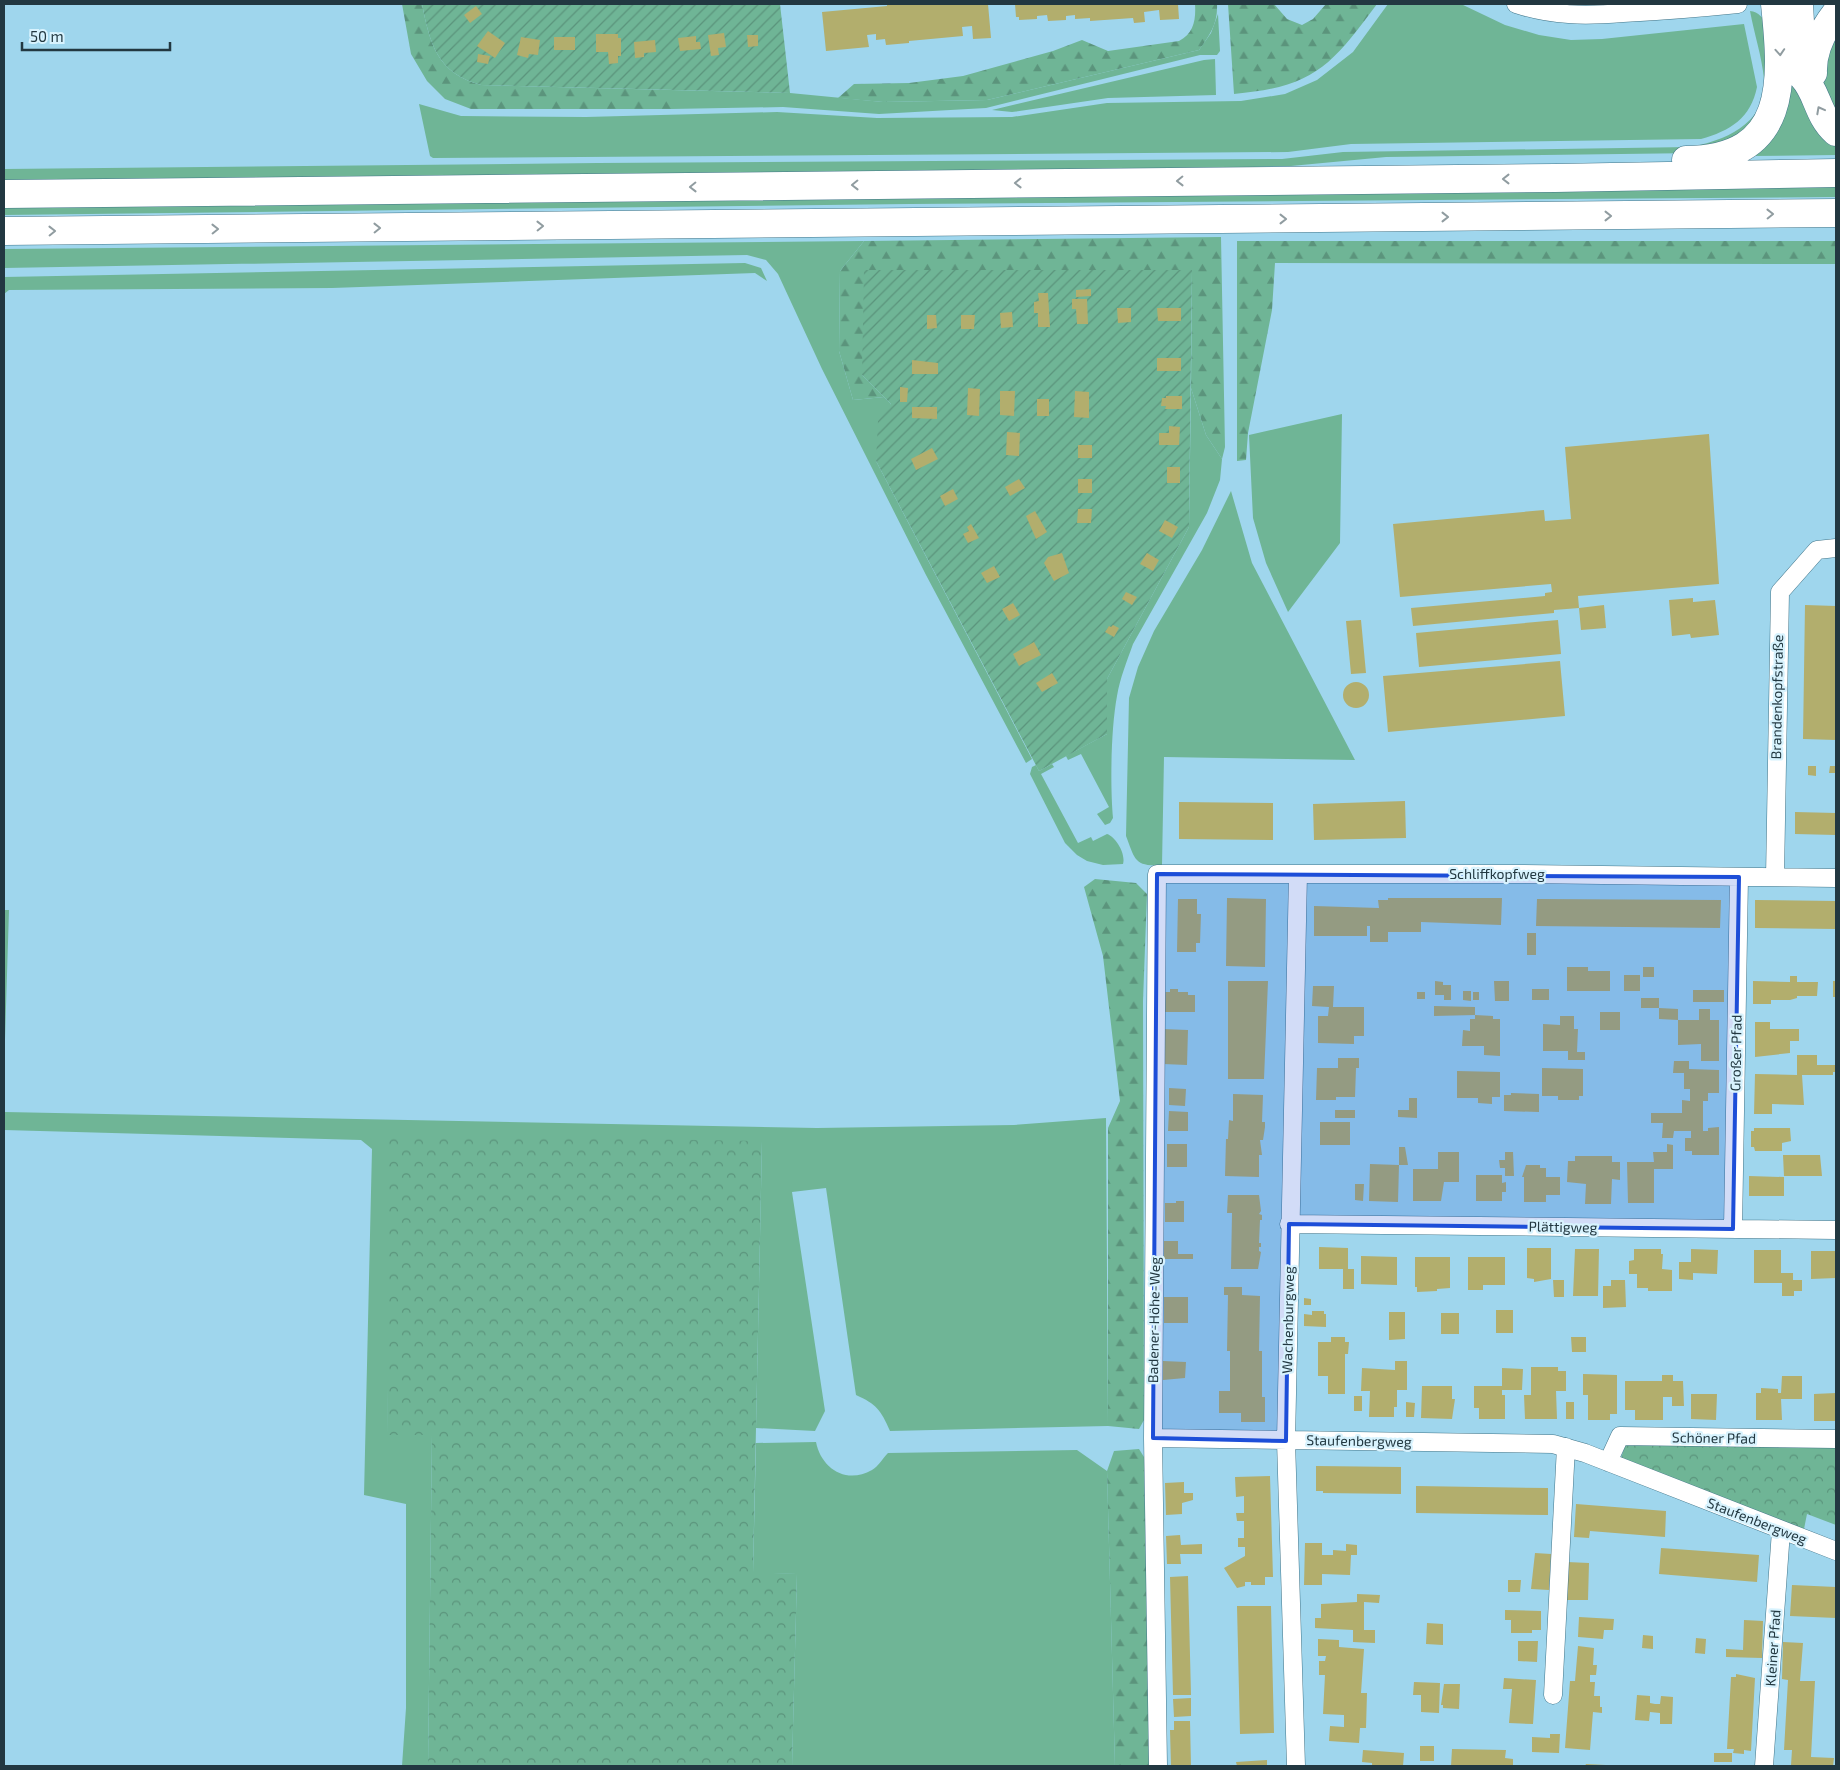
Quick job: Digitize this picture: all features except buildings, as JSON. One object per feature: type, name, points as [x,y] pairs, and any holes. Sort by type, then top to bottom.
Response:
[{"type":"highway","points":[[1555,178],[1586,168],[1622,161],[1707,159],[1723,156],[1748,142],[1766,124],[1776,103],[1779,89],[1780,54],[1774,4]]},
{"type":"highway","points":[[1799,4],[1803,77],[1809,84],[1818,109],[1836,132]]},
{"type":"highway","points":[[1809,84],[1813,77],[1814,57],[1818,40],[1836,13]]},
{"type":"highway","points":[[4,194],[1555,178],[1836,173]]},
{"type":"highway","points":[[4,232],[1836,213]]},
{"type":"street","points":[[1516,4],[1551,14],[1572,16],[1659,12],[1738,4]]},
{"type":"street","points":[[1624,13],[1652,4]]},
{"type":"street","name":"Brandenkopfstraße","points":[[1775,877],[1780,592],[1817,550],[1836,548]]},
{"type":"street","name":"Schliffkopfweg","points":[[1157,874],[1520,874],[1836,878]]},
{"type":"street","name":"Badener-Höhe-Weg","points":[[1157,874],[1152,1438],[1158,1766]]},
{"type":"street","name":"Wachenburgweg","points":[[1296,1766],[1286,1441],[1289,1224],[1298,874]]},
{"type":"street","name":"Großer Pfad","points":[[1733,1229],[1739,877]]},
{"type":"street","name":"Plättigweg","points":[[1289,1224],[1836,1230]]},
{"type":"street","name":"Schöner Pfad","points":[[1608,1462],[1620,1436],[1836,1439]]},
{"type":"street","name":"Staufenbergweg","points":[[1152,1438],[1539,1443],[1566,1447],[1836,1551]]},
{"type":"street","points":[[1553,1695],[1566,1447]]},
{"type":"street","name":"Kleiner Pfad","points":[[1764,1766],[1781,1531]]},
{"type":"highlighted area","points":[[1157,874],[1739,877],[1733,1229],[1289,1224],[1286,1441],[1153,1438]]},
{"type":"green space","points":[[402,4],[422,4],[428,32],[438,55],[445,65],[466,80],[481,85],[671,90],[671,109],[471,109],[445,99],[427,81],[411,54]]},
{"type":"green space","points":[[422,4],[780,4],[790,93],[481,85],[466,80],[445,65],[438,55],[428,32]]},
{"type":"green space","points":[[1195,4],[1217,4],[1216,17],[1212,28],[1199,50],[987,100],[883,102],[838,98],[854,84],[909,83],[963,76],[1053,51],[1082,40],[1108,51],[1179,41],[1188,34],[1193,26]]},
{"type":"green space","points":[[1228,4],[1274,4],[1287,19],[1302,25],[1313,19],[1326,4],[1377,4],[1333,58],[1318,70],[1284,86],[1234,94]]},
{"type":"green space","points":[[1388,4],[1461,4],[1505,25],[1539,35],[1571,40],[1602,39],[1744,24],[1757,87],[1750,107],[1738,122],[1721,132],[1701,139],[1351,144],[1288,152],[433,158],[430,156],[419,104],[461,116],[586,117],[777,112],[877,118],[1012,117],[1107,103],[1241,101],[1285,94],[1317,80],[1353,52]]},
{"type":"green space","points":[[1750,11],[1759,15],[1766,24],[1770,36],[1772,67],[1769,95],[1766,104],[1756,123],[1742,137],[1724,146],[1698,153],[1386,157],[1291,166],[1178,169],[4,182],[4,169],[1282,159],[1343,152],[1690,147],[1717,140],[1730,134],[1752,118],[1759,107],[1763,94],[1764,79]]},
{"type":"green space","points":[[1218,14],[1220,51],[1217,55],[1200,55],[986,108],[879,114],[783,107],[671,109],[671,90],[790,93],[883,102],[987,100],[1199,50],[1211,33]]},
{"type":"green space","points":[[1836,23],[1836,118],[1823,95],[1822,47]]},
{"type":"green space","points":[[1215,59],[1216,95],[1108,98],[1012,112],[992,110],[1204,60]]},
{"type":"green space","points":[[1788,73],[1830,142],[1836,146],[1836,155],[1750,156]]},
{"type":"green space","points":[[1836,185],[1836,197],[909,204],[4,215],[4,206]]},
{"type":"green space","points":[[1221,237],[1225,447],[1222,459],[1206,435],[1191,388],[1192,271],[862,375],[884,397],[853,400],[839,351],[840,271],[864,241]]},
{"type":"green space","points":[[864,241],[840,271],[839,351],[853,400],[884,397],[891,404],[876,461],[1032,759],[1026,763],[926,575],[822,369],[778,274],[766,260],[747,255],[4,268],[4,249]]},
{"type":"green space","points":[[1237,241],[1836,241],[1836,264],[1275,263],[1272,310],[1248,433],[1246,460],[1237,461]]},
{"type":"green space","points":[[745,263],[761,268],[767,281],[755,273],[332,288],[9,290],[4,294],[4,277]]},
{"type":"green space","points":[[864,270],[1192,270],[1189,527],[1107,679],[1107,734],[1039,771],[876,461],[878,421],[891,404],[862,375]]},
{"type":"green space","points":[[1191,388],[1206,435],[1222,459],[1220,480],[1207,513],[1133,644],[1124,670],[1117,696],[1113,724],[1111,773],[1113,818],[1110,823],[1105,825],[1097,814],[1109,807],[1081,754],[1068,760],[1066,756],[1107,734],[1107,679],[1189,527]]},
{"type":"green space","points":[[1342,414],[1340,543],[1288,612],[1266,563],[1253,518],[1249,435]]},
{"type":"green space","points":[[1231,491],[1252,563],[1355,760],[1164,757],[1162,865],[1146,865],[1134,856],[1126,836],[1129,698],[1138,667],[1154,631],[1202,550]]},
{"type":"green space","points":[[1052,764],[1054,767],[1041,774],[1078,843],[1091,837],[1093,841],[1107,834],[1120,846],[1124,860],[1123,864],[1103,865],[1087,861],[1077,855],[1065,843],[1030,774],[1032,767],[1036,765],[1039,771]]},
{"type":"green space","points":[[1095,879],[1136,883],[1147,894],[1143,1001],[1144,1420],[1139,1429],[1108,1426],[1108,1128],[1120,1101],[1103,956],[1084,887]]},
{"type":"green space","points":[[4,910],[9,910],[4,1072]]},
{"type":"green space","points":[[4,1107],[5,1112],[817,1128],[1014,1125],[1106,1118],[1108,1426],[890,1431],[877,1409],[868,1401],[856,1395],[826,1188],[792,1192],[825,1411],[815,1431],[756,1428],[762,1142],[388,1388],[387,1435],[432,1435],[428,1766],[402,1766],[406,1708],[406,1504],[364,1495],[372,1149],[361,1140],[4,1130]]},
{"type":"green space","points":[[389,1135],[762,1141],[753,1572],[797,1574],[792,1766],[428,1766],[432,1435],[387,1435]]},
{"type":"green space","points":[[816,1442],[823,1459],[829,1466],[844,1475],[853,1476],[874,1469],[888,1453],[1077,1450],[1107,1471],[1115,1766],[792,1766],[797,1574],[753,1573],[756,1443]]},
{"type":"green space","points":[[1626,1443],[1836,1447],[1836,1525],[1807,1514],[1804,1529],[1621,1458]]},
{"type":"green space","points":[[1139,1449],[1144,1457],[1150,1766],[1115,1766],[1107,1471],[1114,1451]]}]
